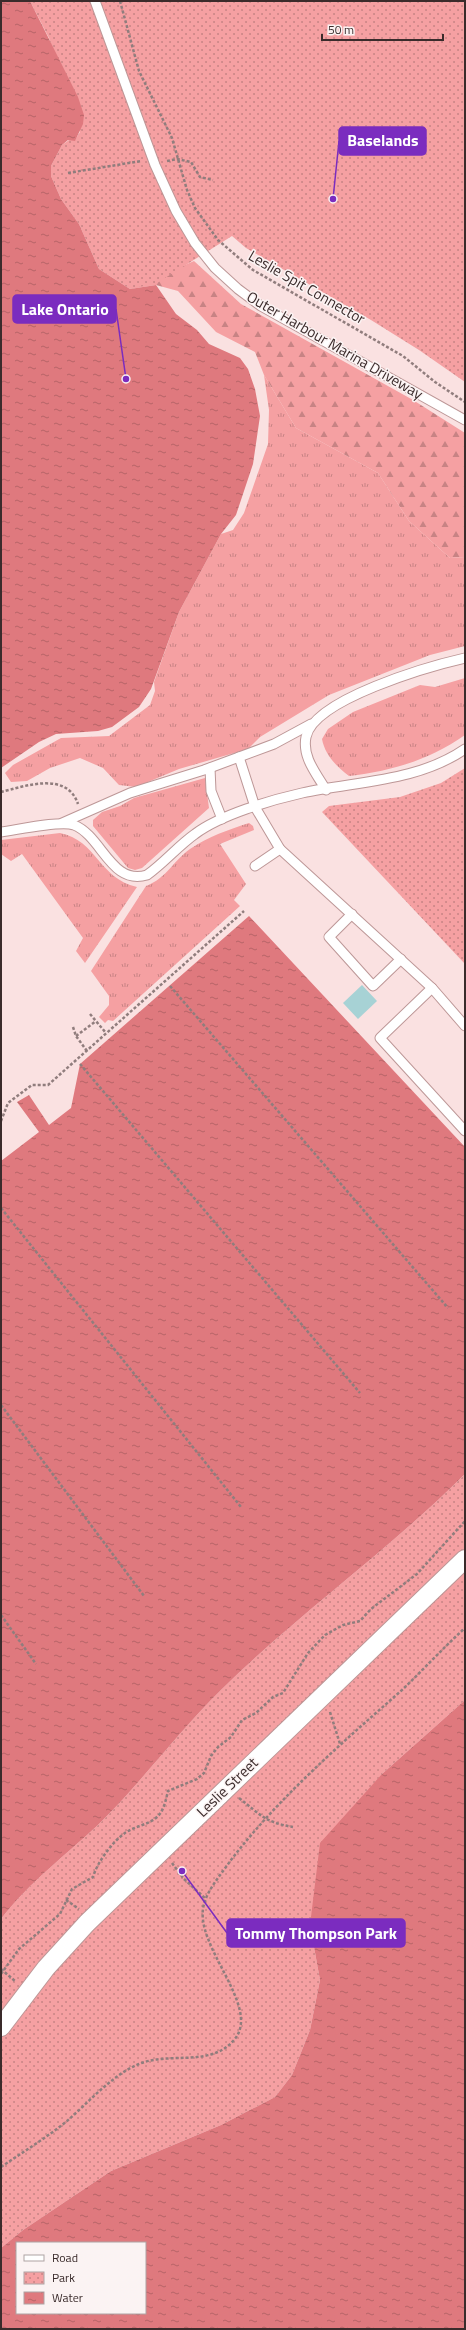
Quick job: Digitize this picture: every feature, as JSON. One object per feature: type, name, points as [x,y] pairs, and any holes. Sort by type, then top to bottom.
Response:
[{"type":"street","name":"Leslie Street","points":[[1,2027],[46,1968],[76,1934],[162,1849],[465,1559]]},
{"type":"lane","name":"Outer Harbour Marina Driveway","points":[[95,1],[157,171],[182,222],[215,268],[238,289],[262,306],[465,420]]},
{"type":"lane","points":[[62,823],[130,793],[210,768],[274,744],[311,724],[338,702],[433,665],[465,658]]},
{"type":"lane","points":[[311,724],[306,736],[305,749],[308,761],[326,790]]},
{"type":"lane","points":[[1,832],[62,823],[73,824],[83,829],[119,871],[132,878],[147,875],[194,834],[222,819],[255,807],[303,793],[408,774],[438,763],[465,749]]},
{"type":"lane","points":[[239,757],[255,807],[280,849],[432,988],[465,1026]]},
{"type":"lane","points":[[210,768],[211,791],[222,819]]},
{"type":"lane","points":[[255,866],[280,849]]},
{"type":"lane","points":[[352,914],[329,937],[373,986],[401,959]]},
{"type":"lane","points":[[432,988],[380,1038],[465,1131]]},
{"type":"path","name":"Leslie Spit Connector","points":[[120,1],[139,71],[172,138],[187,190],[195,208],[218,240],[253,270],[403,356],[435,382],[465,402]]},
{"type":"path","points":[[1,792],[28,785],[55,782],[76,795],[82,814]]},
{"type":"path","points":[[1,1121],[8,1103],[32,1085],[48,1085],[244,911]]},
{"type":"path","points":[[170,986],[448,1308]]},
{"type":"path","points":[[90,1014],[106,1033]]},
{"type":"path","points":[[76,1036],[96,1021]]},
{"type":"path","points":[[73,1027],[76,1036],[87,1051]]},
{"type":"path","points":[[80,1064],[360,1393]]},
{"type":"path","points":[[1,1208],[241,1508]]},
{"type":"path","points":[[1,1405],[144,1596]]},
{"type":"path","points":[[2,1972],[19,1949],[60,1914],[72,1890],[92,1877],[96,1865],[113,1844],[125,1833],[147,1824],[159,1816],[168,1791],[197,1779],[204,1773],[211,1756],[218,1747],[231,1737],[242,1720],[256,1713],[273,1697],[282,1693],[308,1653],[325,1635],[343,1625],[360,1621],[371,1609],[417,1574],[465,1521]]},
{"type":"path","points":[[1,1615],[36,1664]]},
{"type":"path","points":[[1,2167],[65,2122],[130,2068],[154,2060],[203,2056],[217,2053],[235,2038],[240,2021],[239,2009],[226,1975],[206,1936],[202,1916],[206,1899],[233,1858],[266,1820],[340,1744],[404,1688],[465,1628]]},
{"type":"path","points":[[320,1699],[333,1718],[335,1732],[340,1744]]},
{"type":"path","points":[[227,1787],[266,1820],[274,1824],[293,1827]]},
{"type":"path","points":[[162,1849],[184,1879],[206,1899]]},
{"type":"green space","points":[[30,1],[465,1],[465,382],[419,350],[371,320],[246,248],[232,236],[157,283],[130,289],[99,269],[79,224],[61,199],[51,176],[51,166],[62,145],[69,140],[75,140],[80,132],[49,38]]},
{"type":"green space","points":[[194,261],[241,304],[413,400],[465,433],[465,557],[450,558],[409,521],[378,473],[296,428],[264,375],[255,352],[216,332],[178,291],[156,285],[130,289]]},
{"type":"green space","points":[[264,375],[296,428],[378,473],[409,521],[450,558],[465,557],[465,646],[430,655],[329,695],[260,737],[248,749],[179,769],[136,787],[119,785],[103,768],[80,758],[50,768],[27,781],[11,782],[5,773],[13,765],[61,738],[109,736],[150,705],[155,691],[154,682],[179,612],[221,534],[233,530],[244,513],[268,444],[269,410]]},
{"type":"green space","points":[[465,678],[465,735],[451,744],[424,758],[410,763],[380,771],[349,776],[328,755],[322,739],[328,729],[353,712],[420,685],[435,687]]},
{"type":"green space","points":[[465,768],[465,964],[322,812],[329,806],[400,797],[441,783]]},
{"type":"green space","points":[[205,778],[209,808],[142,868],[135,870],[128,868],[93,826],[93,820],[102,812],[120,806],[134,798]]},
{"type":"green space","points":[[249,823],[253,826],[254,830],[220,844],[246,884],[234,900],[240,906],[113,1021],[108,1020],[105,1023],[99,1017],[109,1005],[109,996],[91,971],[146,886],[159,879],[184,854],[197,844]]},
{"type":"green space","points":[[60,833],[73,837],[83,844],[114,876],[137,887],[85,963],[76,951],[83,938],[22,854],[11,861],[1,854],[1,840]]},
{"type":"green space","points":[[465,1474],[465,1700],[382,1774],[310,1925],[320,1980],[310,2030],[292,2075],[275,2097],[221,2125],[111,2171],[23,2230],[1,2248],[1,1919],[24,1892],[103,1820],[191,1722],[250,1662],[405,1530]]},
{"type":"water","points":[[1,1],[30,1],[78,97],[84,115],[83,124],[75,141],[68,140],[62,145],[51,166],[51,176],[61,199],[79,224],[99,269],[130,289],[156,285],[176,314],[197,330],[209,344],[240,358],[248,369],[255,389],[260,416],[253,464],[236,515],[221,534],[179,612],[151,689],[139,707],[112,727],[98,731],[56,734],[39,742],[1,768]]},
{"type":"water","points":[[249,916],[465,1147],[465,1474],[405,1530],[250,1662],[191,1722],[103,1820],[24,1892],[1,1919],[1,1161],[39,1132],[17,1102],[29,1095],[49,1125],[71,1108],[80,1064]]},
{"type":"water","points":[[465,1700],[465,2329],[1,2329],[1,2248],[23,2230],[111,2171],[221,2125],[275,2097],[292,2075],[310,2030],[320,1980],[310,1925],[320,1843],[382,1774]]},
{"type":"building","points":[[362,985],[377,1001],[358,1019],[343,1003]]},
{"type":"place","name":"Baselands","points":[[333,199]]},
{"type":"place","name":"Lake Ontario","points":[[126,379]]},
{"type":"place","name":"Tommy Thompson Park","points":[[182,1871]]}]
